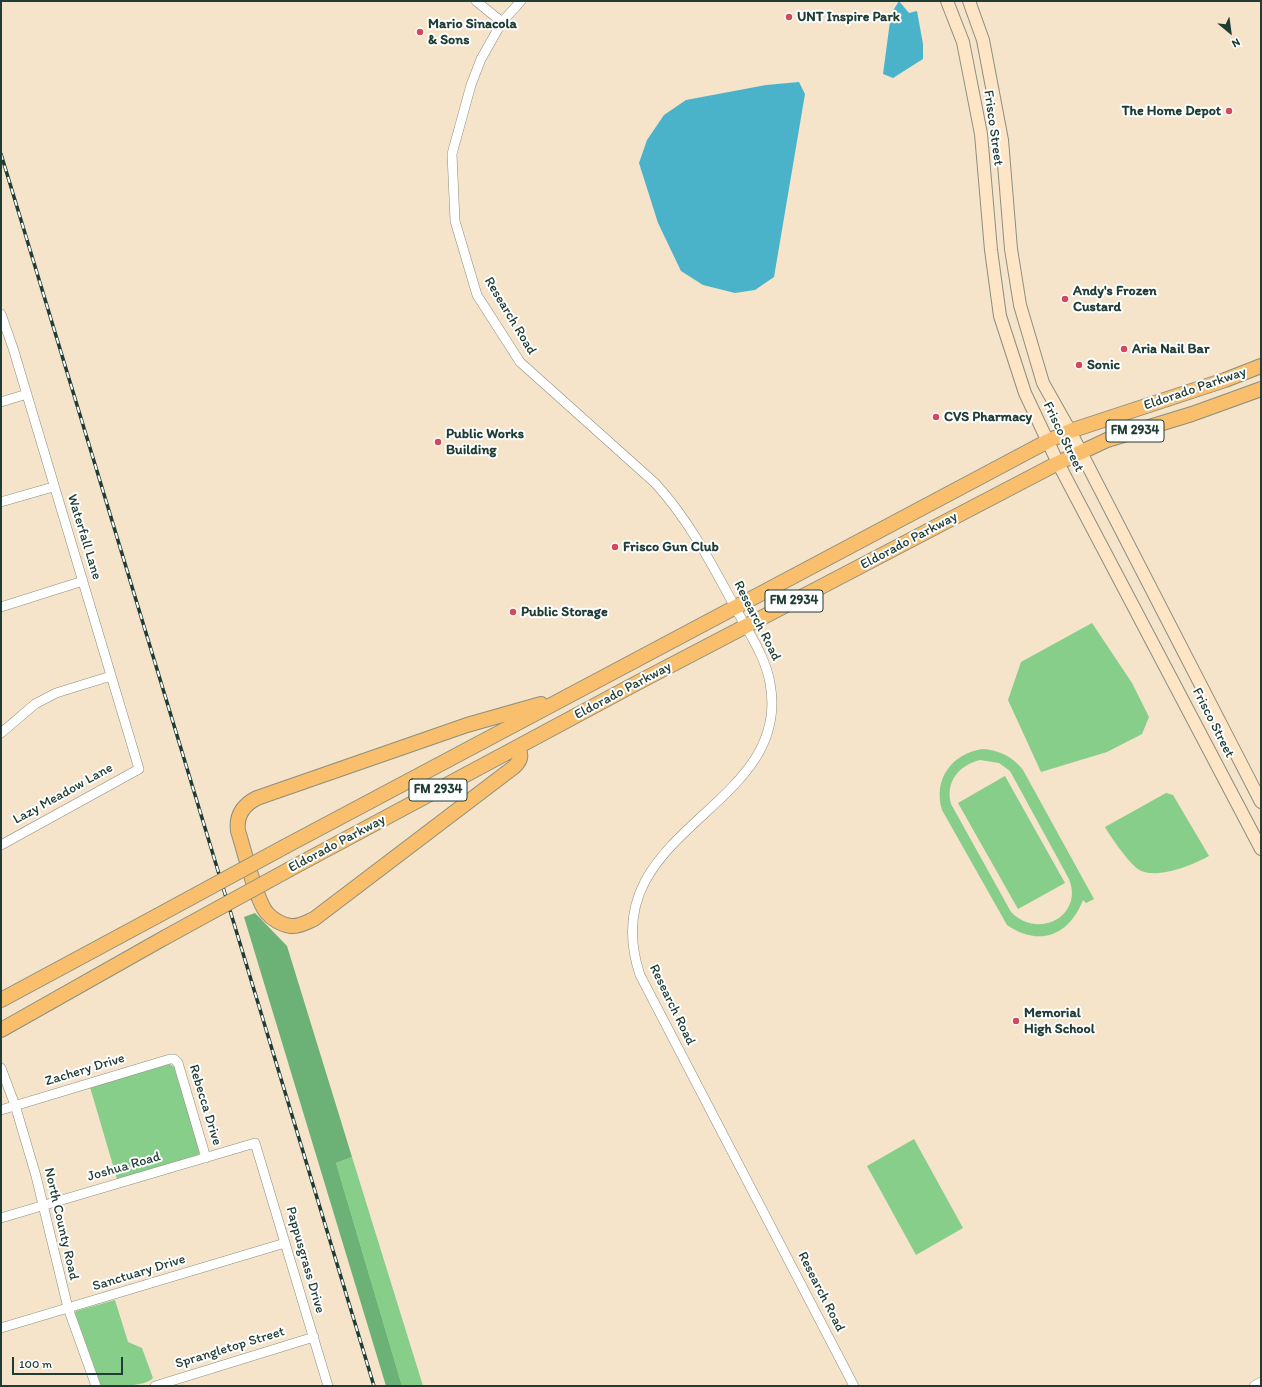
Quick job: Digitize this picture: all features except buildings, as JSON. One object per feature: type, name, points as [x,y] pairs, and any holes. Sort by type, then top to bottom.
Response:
[{"type":"main road","name":"Eldorado Parkway","points":[[1,1000],[286,846],[888,528],[1048,441],[1070,431],[1225,380],[1261,366]]},
{"type":"main road","points":[[1225,380],[1231,402]]},
{"type":"main road","name":"Eldorado Parkway","points":[[1,1030],[290,868],[746,626],[1058,463],[1108,440],[1231,402],[1261,389]]},
{"type":"main road","points":[[888,528],[898,546]]},
{"type":"main road","points":[[518,747],[521,754],[520,761],[314,919],[305,923],[291,926],[274,920],[266,912],[259,896],[238,831],[237,823],[240,812],[247,803],[257,798],[467,725],[578,692]]},
{"type":"street","points":[[476,1],[502,22]]},
{"type":"street","name":"Research Road","points":[[521,1],[502,22],[475,72],[452,154],[455,221],[477,295],[520,362],[655,483],[674,504],[706,552],[764,660],[770,684],[772,709],[764,743],[744,776],[667,850],[650,872],[640,892],[634,914],[634,948],[640,975],[854,1386]]},
{"type":"street","name":"Frisco Street","points":[[947,1],[963,42],[981,134],[991,250],[1000,316],[1025,393],[1058,463],[1261,849]]},
{"type":"street","name":"Frisco Street","points":[[969,1],[983,40],[1002,140],[1011,249],[1020,305],[1043,383],[1070,431],[1261,802]]},
{"type":"street","points":[[963,42],[983,40]]},
{"type":"street","name":"Waterfall Lane","points":[[1,314],[27,394],[53,487],[83,581],[139,769]]},
{"type":"street","points":[[1,402],[27,394]]},
{"type":"street","points":[[1,502],[53,487]]},
{"type":"street","points":[[1,608],[83,581]]},
{"type":"street","points":[[1,733],[35,704],[56,693],[111,676]]},
{"type":"street","points":[[1180,693],[1199,682]]},
{"type":"street","name":"Lazy Meadow Lane","points":[[1,845],[139,769]]},
{"type":"street","name":"Zachery Drive","points":[[1,1110],[170,1059],[177,1060]]},
{"type":"street","name":"Rebecca Drive","points":[[177,1060],[206,1158]]},
{"type":"street","name":"North County Road","points":[[1,1068],[15,1105],[43,1205],[68,1308],[96,1386]]},
{"type":"street","name":"Joshua Road","points":[[1,1218],[255,1143]]},
{"type":"street","name":"Pappusgrass Drive","points":[[255,1143],[328,1386]]},
{"type":"street","name":"Sanctuary Drive","points":[[1,1328],[285,1243]]},
{"type":"street","name":"Sprangletop Street","points":[[155,1386],[314,1338]]},
{"type":"street","points":[[1254,1386],[1261,1382]]},
{"type":"green space","points":[[1092,623],[1132,683],[1149,717],[1142,734],[1107,752],[1041,772],[1008,700],[1021,662]]},
{"type":"green space","points":[[982,749],[1000,752],[1010,757],[1019,765],[1094,899],[1086,903],[1083,900],[1070,922],[1061,930],[1052,934],[1041,936],[1030,935],[1019,932],[1007,925],[942,810],[940,789],[947,770],[961,756]],"holes":[[[980,760],[999,763],[1010,771],[1069,879],[1072,892],[1070,904],[1064,913],[1056,920],[1045,924],[1034,924],[1022,920],[1011,912],[951,804],[950,789],[955,776],[960,770],[972,762]]]},
{"type":"green space","points":[[1005,776],[1065,883],[1018,909],[958,803]]},
{"type":"green space","points":[[1166,793],[1173,795],[1209,856],[1193,864],[1163,873],[1145,872],[1134,866],[1115,843],[1105,827]]},
{"type":"green space","points":[[255,913],[287,946],[352,1157],[336,1163],[402,1386],[386,1386],[244,917]]},
{"type":"green space","points":[[170,1064],[174,1067],[200,1151],[198,1155],[117,1179],[90,1087]]},
{"type":"green space","points":[[914,1139],[963,1228],[916,1255],[867,1166]]},
{"type":"green space","points":[[352,1157],[423,1386],[402,1386],[336,1163]]},
{"type":"green space","points":[[115,1300],[128,1342],[142,1348],[153,1378],[144,1383],[101,1386],[75,1313],[76,1311]]},
{"type":"water","points":[[899,1],[909,13],[917,11],[923,44],[923,59],[893,78],[883,74],[891,14]]},
{"type":"water","points":[[799,82],[805,94],[774,277],[755,290],[735,293],[703,285],[681,271],[658,223],[639,163],[647,140],[664,115],[686,100],[766,85]]},
{"type":"railway","points":[[1,154],[374,1386]]},
{"type":"place","name":"UNT Inspire Park","points":[[789,17]]},
{"type":"place","name":"Mario Sinacola & Sons","points":[[420,32]]},
{"type":"place","name":"The Home Depot","points":[[1229,111]]},
{"type":"place","name":"Andy's Frozen Custard","points":[[1065,299]]},
{"type":"place","name":"Aria Nail Bar","points":[[1124,349]]},
{"type":"place","name":"Sonic","points":[[1079,365]]},
{"type":"place","name":"CVS Pharmacy","points":[[936,417]]},
{"type":"place","name":"Public Works Building","points":[[438,442]]},
{"type":"place","name":"Frisco Gun Club","points":[[615,547]]},
{"type":"place","name":"Public Storage","points":[[513,612]]},
{"type":"place","name":"Memorial High School","points":[[1016,1021]]}]
